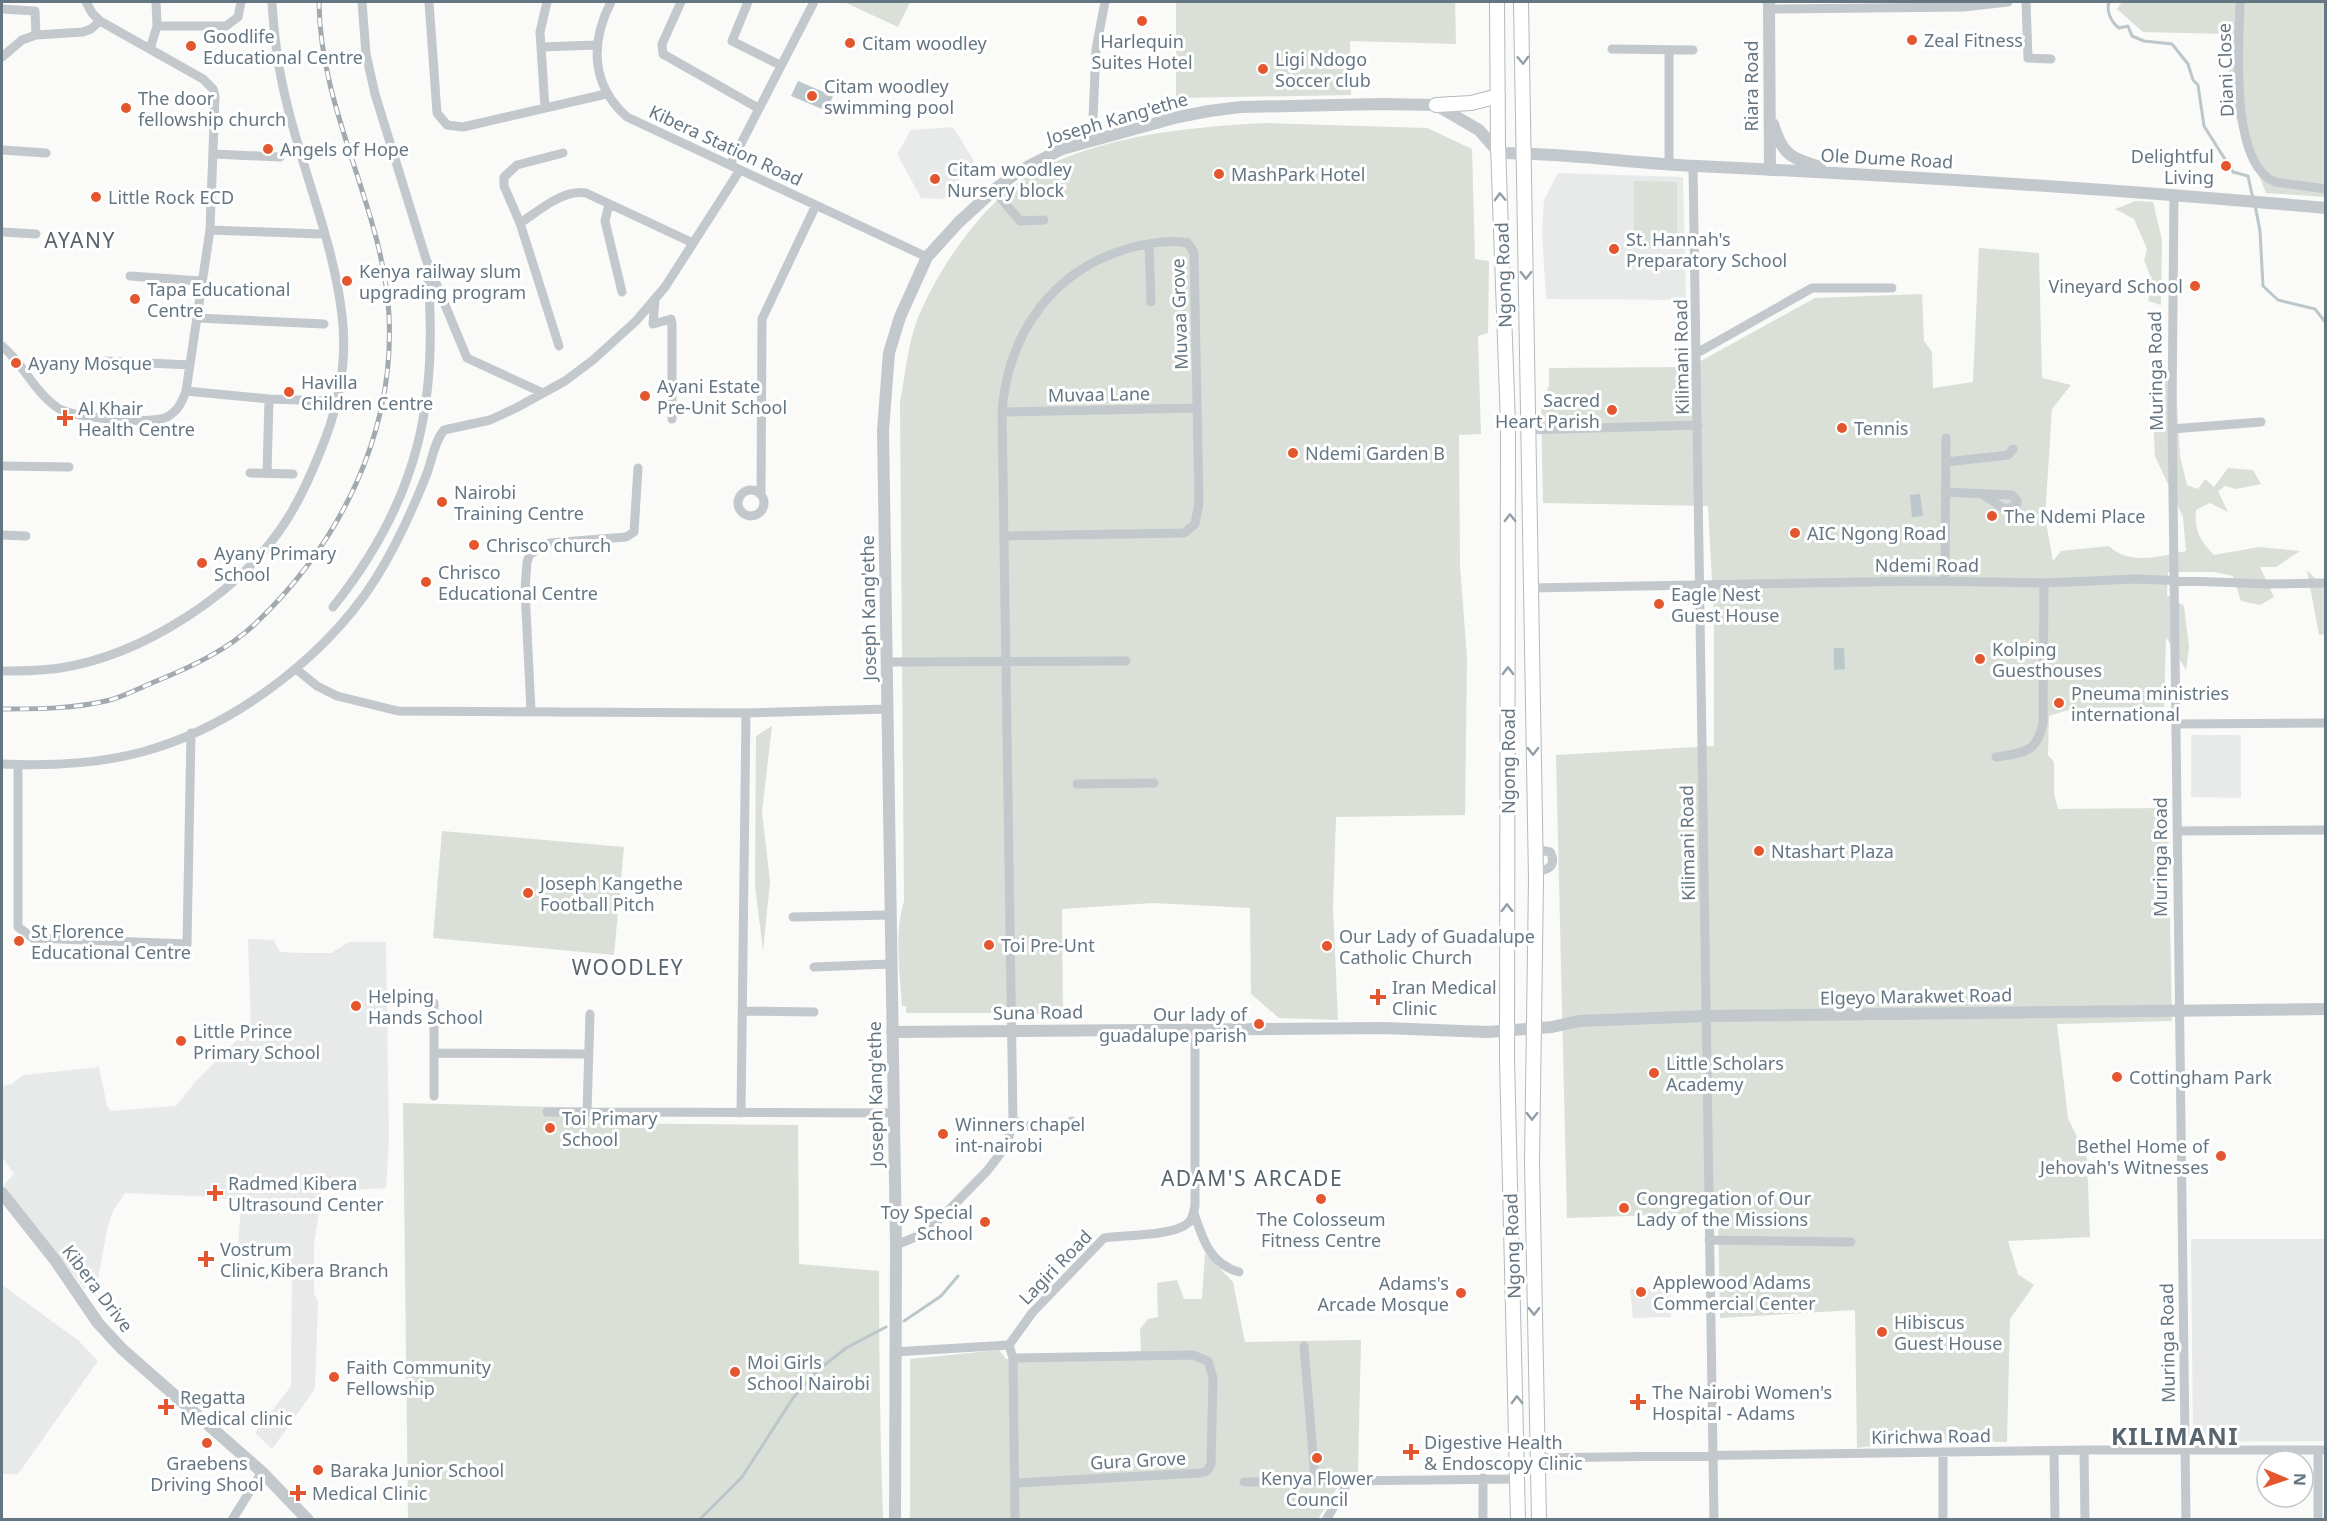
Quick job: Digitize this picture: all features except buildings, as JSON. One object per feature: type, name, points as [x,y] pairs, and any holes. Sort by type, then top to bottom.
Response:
[{"type":"main road","name":"Ngong Road","points":[[1497,2],[1510,538],[1508,1140],[1518,1520]]},
{"type":"main road","name":"Ngong Road","points":[[1521,2],[1525,153],[1526,430],[1535,849],[1532,1029],[1539,1520]]},
{"type":"main road","points":[[1436,105],[1471,103],[1498,96]]},
{"type":"street","points":[[2,346],[45,397],[58,408],[76,416],[157,420],[176,411],[186,391],[210,230],[213,89],[203,79],[100,21],[86,2]]},
{"type":"street","points":[[150,49],[157,26],[156,2]]},
{"type":"street","points":[[157,26],[226,26],[238,17],[241,2]]},
{"type":"street","points":[[2,670],[35,671],[63,668],[105,656],[182,620],[214,599],[260,552],[283,526],[311,476],[340,397],[344,351],[342,315],[333,256],[286,103],[275,44],[272,2]]},
{"type":"street","points":[[362,2],[366,54],[375,94],[426,259],[467,358],[543,393]]},
{"type":"street","points":[[429,2],[437,113],[447,125],[463,127],[606,94]]},
{"type":"street","points":[[545,108],[540,32],[547,2]]},
{"type":"street","name":"Kibera Station Road","points":[[611,2],[600,25],[596,45],[597,71],[606,94],[627,117],[927,257]]},
{"type":"street","points":[[681,2],[662,44],[663,54],[758,108]]},
{"type":"street","points":[[748,2],[732,41],[780,65]]},
{"type":"street","points":[[730,165],[814,2]]},
{"type":"street","points":[[1092,141],[1096,49],[1105,2]]},
{"type":"street","points":[[1769,5],[1964,7],[2008,2]]},
{"type":"street","points":[[2026,2],[2028,58],[2051,59]]},
{"type":"street","name":"Diani Close","points":[[2240,2],[2240,100],[2249,148],[2258,168],[2267,179],[2275,182],[2325,189]]},
{"type":"street","name":"Riara Road","points":[[1769,5],[1770,170]]},
{"type":"street","points":[[2,9],[36,6],[36,35]]},
{"type":"street","points":[[2,57],[22,40],[36,35],[83,32],[91,29],[100,21]]},
{"type":"street","points":[[541,46],[596,45]]},
{"type":"street","points":[[1612,49],[1693,50]]},
{"type":"street","points":[[1669,50],[1669,165]]},
{"type":"street","points":[[1436,105],[1479,130],[1499,153]]},
{"type":"street","name":"Joseph Kang'ethe","points":[[895,1520],[896,1245],[892,1113],[883,430],[889,353],[900,317],[927,257],[959,222],[994,190],[1036,161],[1062,148],[1178,117],[1241,107],[1436,105]]},
{"type":"street","points":[[1770,114],[1778,139],[1791,157],[1834,172]]},
{"type":"street","points":[[2,150],[46,153]]},
{"type":"street","points":[[559,346],[520,223],[504,186],[507,172],[517,165],[563,153]]},
{"type":"street","name":"Ole Dume Road","points":[[1499,153],[2174,194],[2325,208]]},
{"type":"street","points":[[213,154],[280,158]]},
{"type":"street","name":"Kilimani Road","points":[[1693,166],[1714,1520]]},
{"type":"street","points":[[2,764],[72,763],[143,752],[191,733],[244,706],[296,669],[333,633],[368,593],[409,517],[444,430],[490,420],[543,393],[593,360],[655,300],[741,170]]},
{"type":"street","points":[[994,190],[1020,221],[1044,220]]},
{"type":"street","points":[[520,223],[572,193],[586,193],[693,243]]},
{"type":"street","name":"Muringa Road","points":[[2174,194],[2172,429],[2186,1520]]},
{"type":"street","points":[[609,204],[605,221],[622,292]]},
{"type":"street","points":[[761,495],[762,319],[816,205]]},
{"type":"street","points":[[210,230],[319,234]]},
{"type":"street","points":[[2,232],[36,234]]},
{"type":"street","name":"Muvaa Grove","points":[[1182,241],[1191,245],[1194,253],[1197,408],[1199,515],[1196,524],[1187,532],[1004,536],[1002,412],[1012,356],[1025,329],[1041,306],[1060,285],[1099,258],[1149,244],[1182,241]]},
{"type":"street","points":[[1149,244],[1151,302]]},
{"type":"street","points":[[333,607],[371,555],[385,528],[401,495],[420,436],[432,364],[426,259]]},
{"type":"street","points":[[130,276],[201,280]]},
{"type":"street","points":[[1697,352],[1812,288],[1892,288]]},
{"type":"street","points":[[655,300],[652,324],[671,319],[672,324],[672,419]]},
{"type":"street","points":[[197,318],[324,324]]},
{"type":"street","points":[[106,361],[190,365]]},
{"type":"street","points":[[186,391],[269,399],[330,401]]},
{"type":"street","points":[[267,473],[269,399]]},
{"type":"street","name":"Muvaa Lane","points":[[1002,412],[1197,408]]},
{"type":"street","points":[[2172,429],[2261,422]]},
{"type":"street","points":[[1526,430],[1698,425]]},
{"type":"street","points":[[1945,581],[1946,438]]},
{"type":"street","points":[[1946,462],[2008,455],[2013,448]]},
{"type":"street","points":[[2,466],[69,467]]},
{"type":"street","points":[[531,711],[525,590],[527,562],[530,554],[550,543],[626,537],[634,532],[638,468]]},
{"type":"street","points":[[250,473],[293,474]]},
{"type":"street","points":[[1946,492],[1982,494]]},
{"type":"street","points":[[2,535],[26,536]]},
{"type":"street","points":[[896,1245],[918,1236],[941,1218],[987,1171],[1007,1145],[1013,1120],[1004,536]]},
{"type":"street","name":"Ndemi Road","points":[[1529,588],[1945,581],[2044,583],[2135,579],[2325,583]]},
{"type":"street","points":[[1996,758],[2025,751],[2035,745],[2040,736],[2043,723],[2044,583]]},
{"type":"street","points":[[886,662],[1126,661]]},
{"type":"street","points":[[296,669],[317,686],[337,696],[398,711],[746,713],[887,709]]},
{"type":"street","points":[[741,1113],[746,713]]},
{"type":"street","points":[[2176,724],[2325,723]]},
{"type":"street","points":[[18,765],[18,927],[33,938],[188,944],[191,733]]},
{"type":"street","points":[[1077,784],[1154,783]]},
{"type":"street","points":[[2177,831],[2325,830]]},
{"type":"street","points":[[793,917],[890,915]]},
{"type":"street","points":[[814,968],[890,964]]},
{"type":"street","points":[[434,1004],[434,1096]]},
{"type":"street","name":"Elgeyo Marakwet Road","points":[[1508,1031],[1579,1021],[1705,1016],[2325,1009]]},
{"type":"street","points":[[743,1011],[814,1012]]},
{"type":"street","points":[[587,1112],[590,1014]]},
{"type":"street","points":[[1195,1030],[1194,1213],[1207,1248],[1217,1261],[1239,1272]]},
{"type":"street","name":"Suna Road","points":[[892,1032],[1508,1031]]},
{"type":"street","points":[[434,1053],[588,1054]]},
{"type":"street","points":[[547,1112],[892,1113]]},
{"type":"street","points":[[1013,1120],[1040,1131],[1056,1129],[1072,1121]]},
{"type":"street","name":"Kibera Drive","points":[[2,1193],[59,1266],[98,1323],[122,1349],[262,1472],[308,1520]]},
{"type":"street","name":"Lagiri Road","points":[[1009,1345],[1032,1312],[1101,1240],[1177,1229],[1188,1223],[1194,1213]]},
{"type":"street","points":[[1709,1240],[1851,1242]]},
{"type":"street","points":[[894,1352],[1009,1345],[1013,1358],[1015,1520]]},
{"type":"street","points":[[1304,1346],[1315,1479]]},
{"type":"street","name":"Gura Grove","points":[[1013,1358],[1193,1355],[1208,1361],[1213,1378],[1211,1464],[1207,1471],[1014,1484]]},
{"type":"street","points":[[2084,1450],[2085,1518]]},
{"type":"street","name":"Kirichwa Road","points":[[1537,1458],[2084,1450],[2322,1450]]},
{"type":"street","points":[[2318,1520],[2322,1450]]},
{"type":"street","points":[[2054,1451],[2055,1520]]},
{"type":"street","points":[[1943,1452],[1943,1520]]},
{"type":"street","points":[[232,1520],[262,1472]]},
{"type":"street","points":[[1483,1478],[1483,1520]]},
{"type":"street","points":[[1244,1482],[1315,1479],[1349,1481],[1518,1479]]},
{"type":"street","points":[[1326,1520],[1349,1481]]},
{"type":"shaded area","points":[[844,2],[910,2],[898,27]]},
{"type":"shaded area","name":"Ligi Ndogo Soccer club","points":[[1176,2],[1455,2],[1456,44],[1350,41],[1351,95],[1176,98]]},
{"type":"shaded area","points":[[2122,2],[2325,2],[2325,197],[2266,193],[2230,102],[2227,34],[2143,32],[2117,9]]},
{"type":"shaded area","name":"Citam woodley swimming pool","points":[[798,81],[833,96],[827,111],[791,96]]},
{"type":"shaded area","points":[[1265,123],[1427,128],[1472,149],[1475,259],[1489,261],[1488,333],[1478,336],[1481,434],[1459,435],[1460,566],[1467,658],[1465,815],[1336,817],[1333,907],[1338,1020],[1279,1018],[1251,994],[1250,908],[1153,903],[1062,909],[1063,1016],[1025,1013],[906,1013],[906,1006],[902,1006],[899,953],[899,926],[904,901],[900,402],[915,326],[948,261],[980,218],[1017,183],[1036,171],[1090,149],[1119,141],[1177,130]]},
{"type":"shaded area","name":"Citam woodley Nursery block","points":[[953,127],[974,161],[944,199],[921,198],[897,154],[911,130]]},
{"type":"shaded area","name":"St. Hannah's Preparatory School","points":[[1558,173],[1683,177],[1686,300],[1546,299],[1542,231],[1544,200]]},
{"type":"shaded area","points":[[1634,181],[1677,182],[1677,246],[1634,246]]},
{"type":"shaded area","points":[[2136,201],[2153,202],[2162,240],[2161,305],[2148,301],[2152,281],[2144,260],[2147,249],[2134,219],[2115,209]]},
{"type":"shaded area","points":[[1979,248],[2039,253],[2042,378],[2071,385],[2052,409],[2045,517],[2053,561],[2061,551],[2109,546],[2126,556],[2136,558],[2186,551],[2183,517],[2155,456],[2152,395],[2160,369],[2176,386],[2180,456],[2187,485],[2198,489],[2205,479],[2214,487],[2228,468],[2253,470],[2261,484],[2236,489],[2225,486],[2218,491],[2228,512],[2210,503],[2196,510],[2197,529],[2205,545],[2214,555],[2259,547],[2300,551],[2276,567],[2260,567],[2274,597],[2260,605],[2241,601],[2233,576],[2215,572],[2168,572],[2167,595],[2184,606],[2189,647],[2186,670],[2166,637],[2164,707],[2074,708],[2049,716],[2048,755],[2054,762],[2054,794],[2058,809],[2168,808],[2172,1021],[2057,1024],[2068,1118],[2087,1158],[2090,1237],[2008,1241],[2018,1274],[2034,1285],[2010,1319],[2007,1442],[1920,1440],[1857,1448],[1855,1310],[1720,1318],[1718,1213],[1567,1218],[1556,755],[1714,746],[1714,619],[1708,506],[1543,503],[1541,405],[1549,386],[1549,368],[1690,367],[1815,298],[1922,294],[1924,341],[1932,352],[1933,388],[1973,382]]},
{"type":"shaded area","points":[[1920,494],[1923,516],[1912,517],[1910,495]]},
{"type":"shaded area","points":[[2307,570],[2325,589],[2325,634],[2319,635]]},
{"type":"shaded area","points":[[1834,648],[1844,648],[1845,669],[1834,670]]},
{"type":"shaded area","points":[[772,726],[762,812],[770,882],[763,951],[755,885],[756,736]]},
{"type":"shaded area","points":[[2191,735],[2241,735],[2241,798],[2191,797]]},
{"type":"shaded area","name":"Joseph Kangethe Football Pitch","points":[[442,831],[624,847],[614,955],[433,938]]},
{"type":"shaded area","points":[[248,939],[274,940],[280,952],[303,953],[331,953],[349,942],[386,942],[389,1141],[386,1188],[322,1192],[314,1245],[314,1294],[318,1301],[315,1389],[272,1449],[255,1433],[291,1386],[292,1272],[290,1258],[272,1260],[238,1250],[241,1202],[214,1197],[125,1193],[113,1211],[107,1229],[98,1279],[85,1289],[3,1186],[14,1174],[2,1157],[2,1086],[12,1084],[23,1075],[99,1067],[107,1106],[111,1111],[176,1106],[196,1081],[237,1040],[251,1031]]},
{"type":"shaded area","points":[[403,1103],[591,1108],[591,1123],[798,1125],[799,1264],[879,1271],[883,1519],[408,1519]]},
{"type":"shaded area","points":[[2191,1239],[2325,1239],[2325,1441],[2193,1442]]},
{"type":"shaded area","points":[[1205,1253],[1233,1282],[1245,1342],[1361,1340],[1358,1472],[1347,1472],[1318,1519],[910,1519],[910,1359],[999,1350],[1006,1359],[1141,1351],[1140,1329],[1148,1319],[1158,1317],[1157,1283],[1177,1280],[1184,1299],[1202,1299]]},
{"type":"shaded area","points":[[2,1285],[78,1340],[98,1361],[18,1474],[2,1474]]},
{"type":"shaded area","points":[[1630,1289],[1671,1289],[1671,1317],[1633,1318]]},
{"type":"waterway","points":[[2109,2],[2110,16],[2119,28],[2128,26],[2132,36],[2144,41],[2172,44],[2188,64],[2193,80],[2198,85],[2204,126],[2233,172],[2248,176],[2253,199]]},
{"type":"waterway","points":[[2255,205],[2260,231],[2263,286],[2278,300],[2315,309],[2326,323]]},
{"type":"waterway","points":[[904,1321],[941,1296],[958,1276]]},
{"type":"waterway","points":[[699,1520],[742,1477],[793,1398],[817,1371],[846,1348],[886,1327]]},
{"type":"railway","points":[[2,709],[70,707],[110,700],[181,671],[221,650],[245,633],[286,592],[313,558],[337,522],[356,483],[372,443],[383,402],[388,359],[389,315],[376,236],[330,83],[322,43],[319,2]]},
{"type":"place","name":"Harlequin Suites Hotel","points":[[1142,21]]},
{"type":"place","name":"Zeal Fitness","points":[[1912,40]]},
{"type":"place","name":"Citam woodley","points":[[850,43]]},
{"type":"place","name":"Goodlife Educational Centre","points":[[191,46]]},
{"type":"place","name":"Ligi Ndogo Soccer club","points":[[1263,69]]},
{"type":"place","name":"Citam woodley swimming pool","points":[[812,96]]},
{"type":"place","name":"The door fellowship church","points":[[126,108]]},
{"type":"place","name":"Angels of Hope","points":[[268,149]]},
{"type":"place","name":"Delightful Living","points":[[2226,166]]},
{"type":"place","name":"MashPark Hotel","points":[[1219,174]]},
{"type":"place","name":"Citam woodley Nursery block","points":[[935,179]]},
{"type":"place","name":"Little Rock ECD","points":[[96,197]]},
{"type":"place","name":"St. Hannah's Preparatory School","points":[[1614,249]]},
{"type":"place","name":"Kenya railway slum upgrading program","points":[[347,281]]},
{"type":"place","name":"Vineyard School","points":[[2195,286]]},
{"type":"place","name":"Tapa Educational Centre","points":[[135,299]]},
{"type":"place","name":"Ayany Mosque","points":[[16,363]]},
{"type":"place","name":"Havilla Children Centre","points":[[289,392]]},
{"type":"place","name":"Ayani Estate Pre-Unit School","points":[[645,396]]},
{"type":"place","name":"Sacred Heart Parish","points":[[1612,410]]},
{"type":"place","name":"Al Khair Health Centre","points":[[65,418]]},
{"type":"place","name":"Tennis","points":[[1842,428]]},
{"type":"place","name":"Ndemi Garden B","points":[[1293,453]]},
{"type":"place","name":"Nairobi Training Centre","points":[[442,502]]},
{"type":"place","name":"The Ndemi Place","points":[[1992,516]]},
{"type":"place","name":"AIC Ngong Road","points":[[1795,533]]},
{"type":"place","name":"Chrisco church","points":[[474,545]]},
{"type":"place","name":"Ayany Primary School","points":[[202,563]]},
{"type":"place","name":"Chrisco Educational Centre","points":[[426,582]]},
{"type":"place","name":"Eagle Nest Guest House","points":[[1659,604]]},
{"type":"place","name":"Kolping Guesthouses","points":[[1980,659]]},
{"type":"place","name":"Pneuma ministries international","points":[[2059,703]]},
{"type":"place","name":"Ntashart Plaza","points":[[1759,851]]},
{"type":"place","name":"Joseph Kangethe Football Pitch","points":[[528,893]]},
{"type":"place","name":"St Florence Educational Centre","points":[[19,941]]},
{"type":"place","name":"Toi Pre-Unt","points":[[989,945]]},
{"type":"place","name":"Our Lady of Guadalupe Catholic Church","points":[[1327,946]]},
{"type":"place","name":"Iran Medical Clinic","points":[[1378,997]]},
{"type":"place","name":"Helping Hands School","points":[[356,1006]]},
{"type":"place","name":"Our lady of guadalupe parish","points":[[1259,1024]]},
{"type":"place","name":"Little Prince Primary School","points":[[181,1041]]},
{"type":"place","name":"Little Scholars Academy","points":[[1654,1073]]},
{"type":"place","name":"Cottingham Park","points":[[2117,1077]]},
{"type":"place","name":"Toi Primary School","points":[[550,1128]]},
{"type":"place","name":"Winners chapel int-nairobi","points":[[943,1134]]},
{"type":"place","name":"Bethel Home of Jehovah's Witnesses","points":[[2221,1156]]},
{"type":"place","name":"Radmed Kibera Ultrasound Center","points":[[215,1193]]},
{"type":"place","name":"The Colosseum Fitness Centre","points":[[1321,1199]]},
{"type":"place","name":"Congregation of Our Lady of the Missions","points":[[1624,1208]]},
{"type":"place","name":"Toy Special School","points":[[985,1222]]},
{"type":"place","name":"Vostrum Clinic,Kibera Branch","points":[[206,1259]]},
{"type":"place","name":"Applewood Adams Commercial Center","points":[[1641,1292]]},
{"type":"place","name":"Adams's Arcade Mosque","points":[[1461,1293]]},
{"type":"place","name":"Hibiscus Guest House","points":[[1882,1332]]},
{"type":"place","name":"Moi Girls School Nairobi","points":[[735,1372]]},
{"type":"place","name":"Faith Community Fellowship","points":[[334,1377]]},
{"type":"place","name":"The Nairobi Women's Hospital - Adams","points":[[1638,1402]]},
{"type":"place","name":"Regatta Medical clinic","points":[[166,1407]]},
{"type":"place","name":"Graebens Driving Shool","points":[[207,1443]]},
{"type":"place","name":"Digestive Health & Endoscopy Clinic","points":[[1411,1452]]},
{"type":"place","name":"Kenya Flower Council","points":[[1317,1458]]},
{"type":"place","name":"Baraka Junior School","points":[[318,1470]]},
{"type":"place","name":"Medical Clinic","points":[[298,1493]]},
{"type":"district","name":"AYANY","points":[[80,240]]},
{"type":"district","name":"WOODLEY","points":[[628,967]]},
{"type":"district","name":"ADAM'S ARCADE","points":[[1252,1178]]},
{"type":"district","name":"KILIMANI","points":[[2175,1435]]}]
